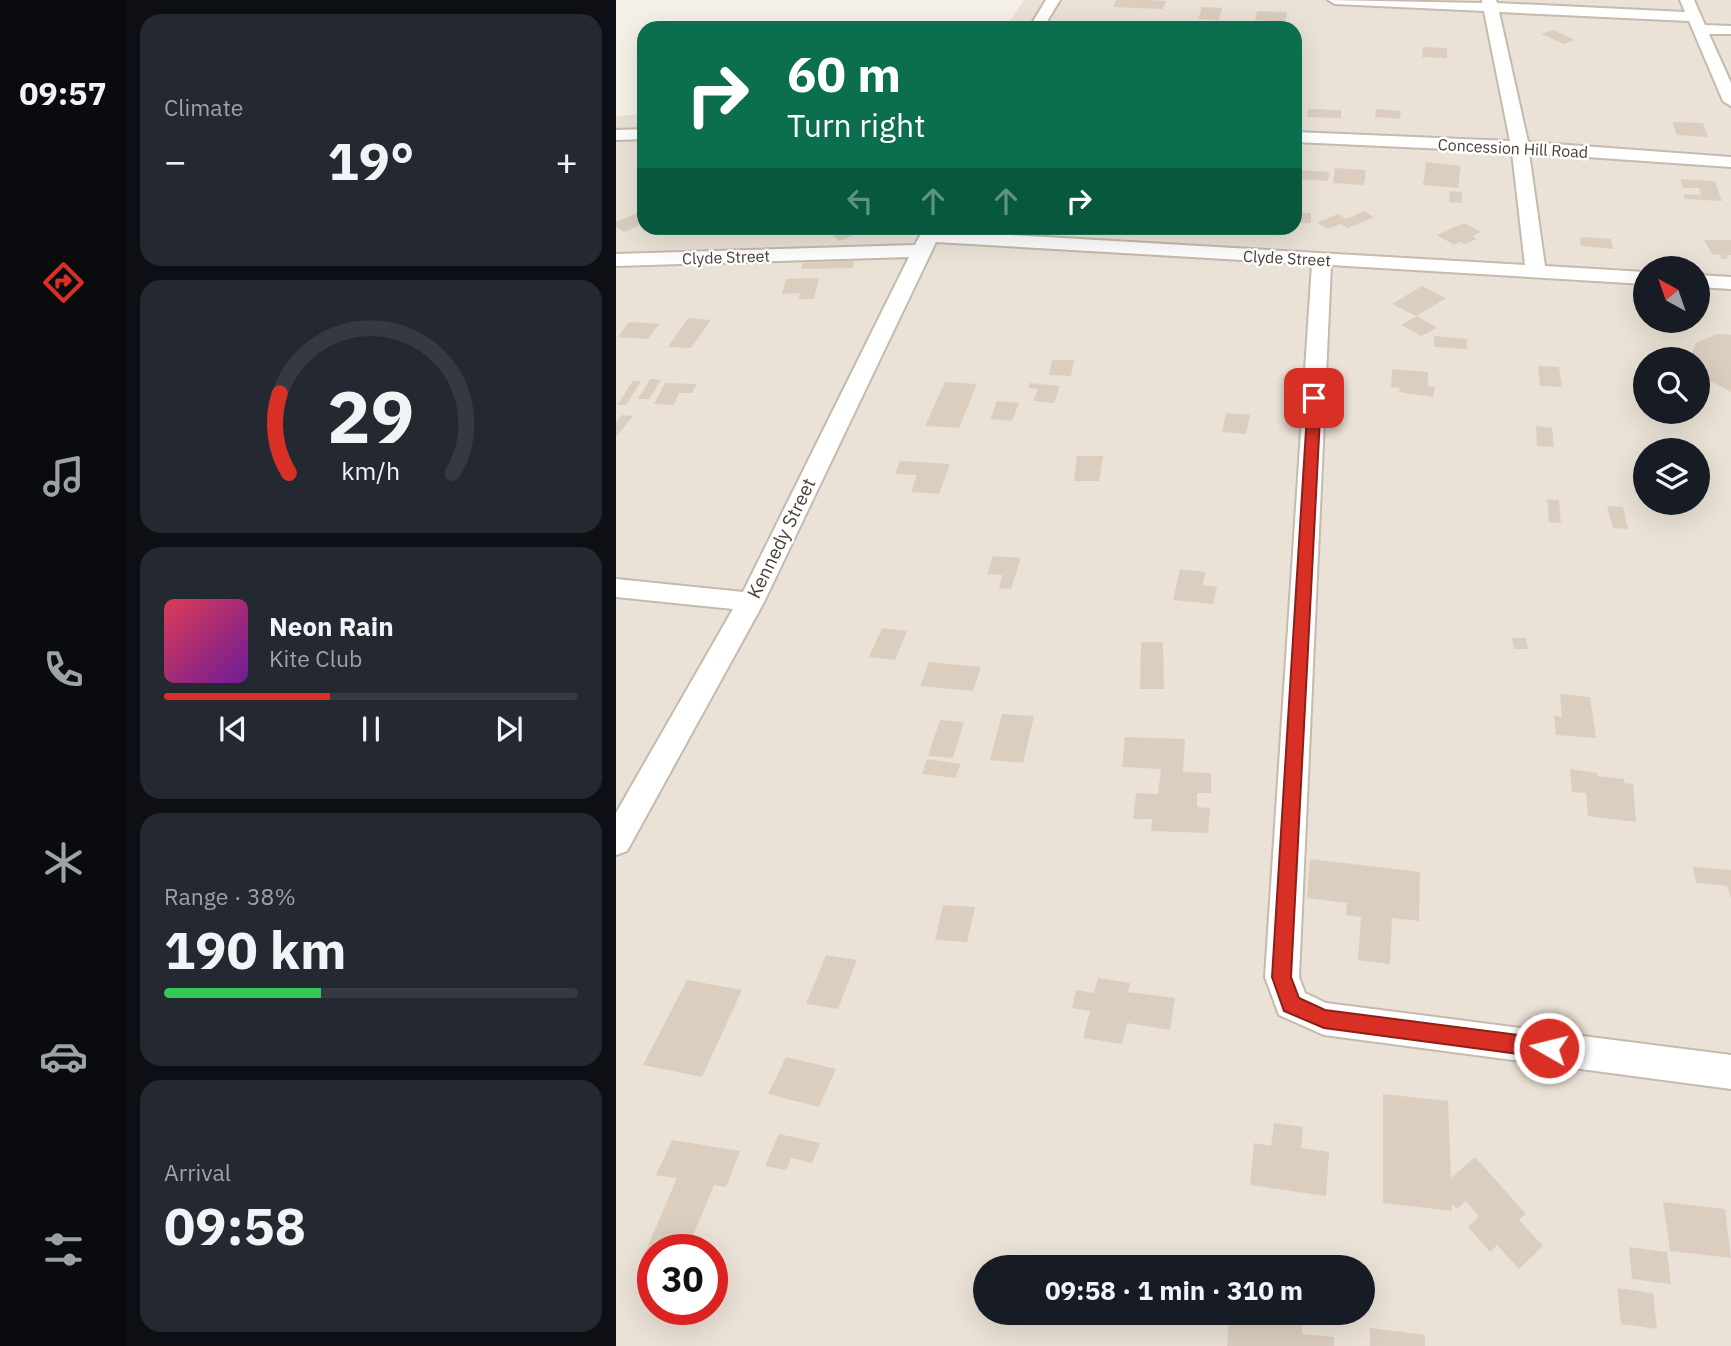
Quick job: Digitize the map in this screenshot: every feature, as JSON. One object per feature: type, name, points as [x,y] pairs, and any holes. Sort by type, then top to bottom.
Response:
[{"type":"street","points":[[1041,21],[1053,0]]},
{"type":"street","points":[[1335,0],[1490,3],[1697,23],[1731,30]]},
{"type":"street","points":[[1687,0],[1731,101]]},
{"type":"street","points":[[1490,3],[1520,147],[1535,272]]},
{"type":"street","points":[[616,135],[637,134]]},
{"type":"street","name":"Concession Hill Road","points":[[1302,136],[1520,147],[1731,162]]},
{"type":"street","name":"Clyde Street","points":[[616,260],[927,238],[1633,277]]},
{"type":"street","name":"Kennedy Street","points":[[616,842],[751,602],[927,238]]},
{"type":"street","points":[[1322,260],[1282,977],[1291,1004],[1324,1019],[1731,1072]]},
{"type":"street","points":[[1710,282],[1731,283]]},
{"type":"street","points":[[616,588],[751,602]]},
{"type":"shaded area","points":[[1024,0],[1731,0],[1731,1346],[616,1346],[616,116],[637,114],[637,235],[1302,235],[1302,21],[1010,21]]},
{"type":"building","points":[[1116,0],[1166,1],[1163,9],[1113,7]]},
{"type":"building","points":[[1202,7],[1222,8],[1219,20],[1198,19]]},
{"type":"building","points":[[1257,11],[1287,12],[1285,21],[1255,20]]},
{"type":"building","points":[[1553,30],[1575,40],[1564,44],[1541,34]]},
{"type":"building","points":[[1423,47],[1447,48],[1447,58],[1422,57]]},
{"type":"building","points":[[1308,109],[1341,110],[1341,118],[1307,117]]},
{"type":"building","points":[[1376,109],[1401,111],[1400,119],[1375,117]]},
{"type":"building","points":[[1672,122],[1703,123],[1708,137],[1677,135]]},
{"type":"building","points":[[1426,162],[1461,166],[1458,188],[1423,185]]},
{"type":"building","points":[[1335,168],[1366,170],[1364,185],[1333,183]]},
{"type":"building","points":[[1302,170],[1330,172],[1328,181],[1302,179]]},
{"type":"building","points":[[1680,179],[1715,181],[1722,201],[1685,199],[1683,194],[1701,195],[1699,188],[1683,188]]},
{"type":"building","points":[[1450,191],[1462,192],[1462,203],[1449,202]]},
{"type":"building","points":[[1364,211],[1374,217],[1348,228],[1341,224],[1328,229],[1317,223],[1338,214],[1346,219]]},
{"type":"building","points":[[637,213],[637,226],[624,232],[616,227],[616,222]]},
{"type":"building","points":[[1302,213],[1311,213],[1311,223],[1302,223]]},
{"type":"building","points":[[1464,223],[1481,232],[1472,236],[1477,239],[1454,245],[1437,235]]},
{"type":"building","points":[[835,235],[854,235],[840,241],[833,236]]},
{"type":"building","points":[[1580,237],[1611,239],[1613,249],[1581,246]]},
{"type":"building","points":[[1704,240],[1731,240],[1731,255],[1726,255],[1728,259],[1722,259],[1720,255],[1712,254]]},
{"type":"building","points":[[854,261],[853,268],[801,269],[803,263]]},
{"type":"building","points":[[819,278],[814,299],[798,299],[800,293],[782,294],[786,279]]},
{"type":"building","points":[[1422,286],[1446,298],[1416,316],[1392,304]]},
{"type":"building","points":[[1417,316],[1437,328],[1421,336],[1401,325]]},
{"type":"building","points":[[688,318],[711,320],[691,348],[668,347]]},
{"type":"building","points":[[629,322],[659,324],[648,339],[618,337]]},
{"type":"building","points":[[1717,334],[1731,335],[1731,392],[1710,381],[1710,347],[1694,347],[1696,343]]},
{"type":"building","points":[[1434,336],[1467,339],[1467,349],[1434,347]]},
{"type":"building","points":[[1052,360],[1074,360],[1071,376],[1049,375]]},
{"type":"building","points":[[1538,366],[1559,367],[1562,387],[1540,386]]},
{"type":"building","points":[[1392,369],[1428,372],[1428,386],[1435,387],[1433,397],[1399,392],[1400,388],[1391,387]]},
{"type":"building","points":[[650,379],[661,380],[649,399],[638,399]]},
{"type":"building","points":[[633,381],[641,381],[626,405],[617,405]]},
{"type":"building","points":[[945,382],[977,384],[959,428],[925,426]]},
{"type":"building","points":[[665,383],[697,384],[692,393],[679,393],[674,405],[654,404]]},
{"type":"building","points":[[1030,383],[1060,386],[1054,403],[1033,401],[1038,389],[1028,388]]},
{"type":"building","points":[[997,401],[1019,403],[1012,421],[990,419]]},
{"type":"building","points":[[1226,413],[1250,415],[1246,434],[1222,432]]},
{"type":"building","points":[[622,415],[633,416],[616,437],[616,422]]},
{"type":"building","points":[[1536,426],[1552,428],[1554,447],[1537,446]]},
{"type":"building","points":[[1077,456],[1103,456],[1099,481],[1074,481]]},
{"type":"building","points":[[900,461],[950,464],[939,494],[911,492],[917,475],[895,474]]},
{"type":"building","points":[[1547,499],[1559,500],[1561,523],[1549,522]]},
{"type":"building","points":[[1607,506],[1623,507],[1628,529],[1613,528]]},
{"type":"building","points":[[993,556],[1021,558],[1011,589],[999,588],[1002,575],[987,574]]},
{"type":"building","points":[[1180,569],[1205,572],[1203,585],[1217,587],[1213,604],[1173,600]]},
{"type":"building","points":[[882,628],[907,631],[895,660],[869,657]]},
{"type":"building","points":[[1512,638],[1526,638],[1528,649],[1514,649]]},
{"type":"building","points":[[1141,642],[1163,642],[1164,689],[1140,689]]},
{"type":"building","points":[[929,662],[981,667],[973,691],[920,686]]},
{"type":"building","points":[[1560,694],[1590,697],[1596,738],[1556,735],[1554,716],[1562,717]]},
{"type":"building","points":[[1002,714],[1034,716],[1023,763],[990,760]]},
{"type":"building","points":[[940,720],[964,722],[953,758],[928,756]]},
{"type":"building","points":[[1125,737],[1185,739],[1183,772],[1211,773],[1211,793],[1197,793],[1197,807],[1210,808],[1208,833],[1151,831],[1152,819],[1133,819],[1136,793],[1158,794],[1161,769],[1122,767]]},
{"type":"building","points":[[927,759],[961,764],[955,778],[922,774]]},
{"type":"building","points":[[1570,769],[1624,779],[1624,783],[1633,784],[1636,822],[1588,816],[1586,793],[1572,792]]},
{"type":"building","points":[[1310,859],[1420,872],[1419,921],[1392,918],[1390,964],[1358,960],[1361,917],[1346,915],[1347,903],[1307,898]]},
{"type":"building","points":[[1693,867],[1731,870],[1731,898],[1727,886],[1696,883]]},
{"type":"building","points":[[943,905],[975,907],[967,942],[935,940]]},
{"type":"building","points":[[826,955],[857,960],[838,1009],[806,1004]]},
{"type":"building","points":[[1098,978],[1130,983],[1128,992],[1175,998],[1170,1030],[1127,1023],[1122,1044],[1083,1038],[1090,1011],[1072,1008],[1076,990],[1094,993]]},
{"type":"building","points":[[687,980],[742,990],[702,1077],[643,1065]]},
{"type":"building","points":[[786,1057],[836,1069],[819,1107],[768,1094]]},
{"type":"building","points":[[1383,1094],[1448,1101],[1451,1178],[1475,1157],[1526,1214],[1519,1220],[1543,1246],[1519,1269],[1497,1245],[1490,1252],[1468,1227],[1479,1217],[1466,1201],[1457,1209],[1452,1204],[1452,1211],[1383,1203]]},
{"type":"building","points":[[1274,1123],[1303,1127],[1301,1148],[1329,1152],[1326,1196],[1250,1185],[1254,1143],[1271,1146]]},
{"type":"building","points":[[779,1134],[820,1143],[812,1163],[791,1158],[786,1170],[765,1166]]},
{"type":"building","points":[[672,1140],[740,1151],[726,1187],[714,1185],[694,1234],[653,1234],[677,1178],[656,1175]]},
{"type":"building","points":[[1663,1202],[1725,1209],[1731,1258],[1670,1251]]},
{"type":"building","points":[[1629,1247],[1667,1252],[1671,1284],[1632,1279]]},
{"type":"building","points":[[1617,1288],[1653,1293],[1657,1329],[1621,1324]]},
{"type":"building","points":[[1228,1325],[1302,1325],[1302,1334],[1334,1337],[1334,1346],[1227,1346]]},
{"type":"building","points":[[1370,1328],[1425,1335],[1425,1346],[1370,1346]]},
{"type":"route","points":[[1314,398],[1282,977],[1291,1004],[1324,1019],[1549,1048]]}]
